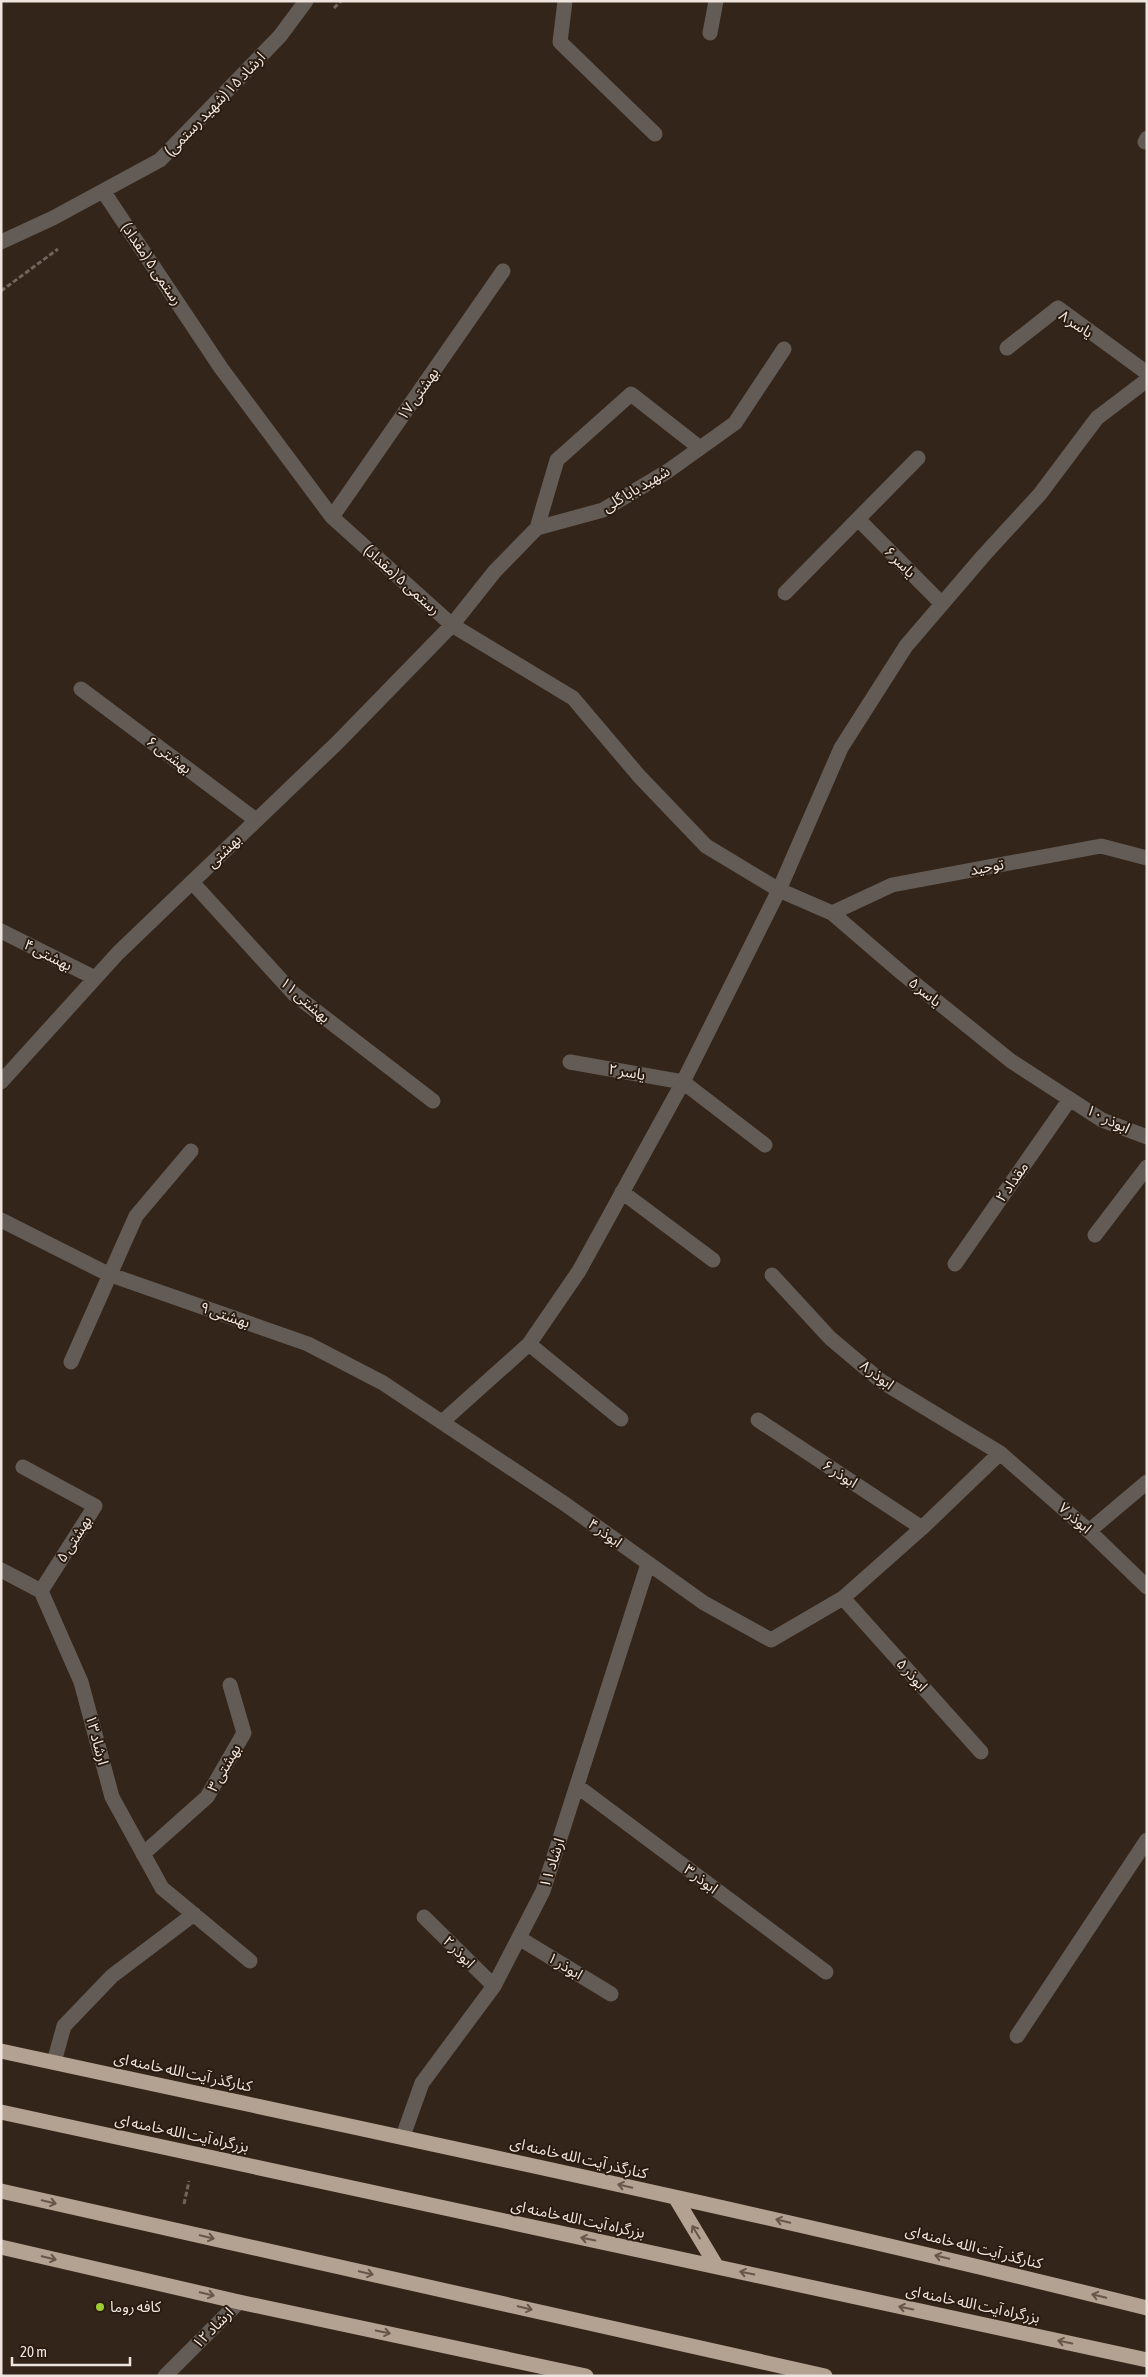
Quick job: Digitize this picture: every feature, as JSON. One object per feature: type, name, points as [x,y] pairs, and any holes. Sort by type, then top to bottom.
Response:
[{"type":"highway","name":"کنارگذر آیت الله خامنه ای","points":[[1,2051],[403,2136],[933,2254],[1147,2308]]},
{"type":"highway","name":"بزرگراه آیت الله خامنه ای","points":[[1,2112],[1147,2360]]},
{"type":"highway","points":[[1,2191],[826,2376]]},
{"type":"highway","points":[[676,2197],[717,2267]]},
{"type":"highway","points":[[1,2247],[240,2302],[586,2376]]},
{"type":"street","name":"ارشاد ۱۵ (شهید رستمی)","points":[[1,242],[160,160],[280,36],[306,1]]},
{"type":"street","points":[[565,1],[560,42],[655,134]]},
{"type":"street","points":[[710,33],[716,1]]},
{"type":"street","name":"رستمی ۵ (مقداد)","points":[[103,191],[221,368],[332,517],[452,625],[573,698],[639,776],[706,846],[779,890]]},
{"type":"street","name":"بهشتی ۱۷","points":[[332,517],[503,271]]},
{"type":"street","name":"یاسر ۸","points":[[1007,348],[1058,308],[1147,373]]},
{"type":"street","name":"شهید بابا گلی","points":[[452,625],[495,571],[538,528],[603,510],[668,471],[735,423],[784,349]]},
{"type":"street","points":[[442,1422],[529,1344],[579,1271],[683,1082],[779,890],[841,748],[906,646],[1040,494],[1097,418],[1147,380]]},
{"type":"street","points":[[538,528],[557,460],[631,394],[700,448]]},
{"type":"street","points":[[784,593],[918,458]]},
{"type":"street","name":"یاسر ۶","points":[[858,520],[942,604]]},
{"type":"street","name":"بهشتی","points":[[1,1082],[118,953],[337,743],[452,625]]},
{"type":"street","name":"بهشتی ۶","points":[[81,689],[256,820]]},
{"type":"street","name":"توحید","points":[[832,912],[892,885],[1101,846],[1147,858]]},
{"type":"street","name":"بهشتی ۱۱","points":[[192,882],[294,994],[432,1101]]},
{"type":"street","name":"یاسر ۵","points":[[779,890],[832,912],[903,974],[1010,1061],[1070,1099]]},
{"type":"street","name":"بهشتی ۴","points":[[1,932],[95,978]]},
{"type":"street","name":"یاسر ۲","points":[[570,1062],[683,1082]]},
{"type":"street","points":[[683,1082],[765,1145]]},
{"type":"street","name":"ابوذر ۱۰","points":[[1070,1099],[1102,1120],[1147,1137]]},
{"type":"street","name":"مقداد ۲","points":[[955,1264],[1070,1099]]},
{"type":"street","points":[[71,1362],[108,1274],[136,1216],[191,1151]]},
{"type":"street","points":[[1095,1236],[1147,1167]]},
{"type":"street","points":[[622,1192],[713,1260]]},
{"type":"street","name":"بهشتی ۹","points":[[1,1220],[108,1274],[308,1344],[383,1383],[442,1422]]},
{"type":"street","name":"ابوذر ۸","points":[[772,1275],[830,1338],[881,1381],[1000,1453]]},
{"type":"street","points":[[529,1344],[621,1419]]},
{"type":"street","name":"ابوذر ۶","points":[[758,1420],[922,1528]]},
{"type":"street","name":"ابوذر ۴","points":[[442,1422],[565,1504],[704,1603],[771,1640],[844,1598]]},
{"type":"street","points":[[844,1598],[922,1528],[1000,1453]]},
{"type":"street","name":"ابوذر ۷","points":[[1000,1453],[1090,1530],[1147,1587]]},
{"type":"street","name":"بهشتی ۵","points":[[23,1466],[95,1506],[41,1591]]},
{"type":"street","points":[[1090,1530],[1147,1482]]},
{"type":"street","name":"ارشاد ۱۱","points":[[403,2136],[422,2084],[494,1986],[543,1891],[648,1564]]},
{"type":"street","points":[[1,1570],[41,1591]]},
{"type":"street","name":"ارشاد ۱۳","points":[[41,1591],[81,1682],[112,1797],[162,1888],[250,1961]]},
{"type":"street","name":"ابوذر ۵","points":[[844,1598],[981,1752]]},
{"type":"street","name":"بهشتی ۳","points":[[143,1854],[207,1797],[244,1733],[230,1685]]},
{"type":"street","name":"ابوذر ۳","points":[[577,1786],[826,1972]]},
{"type":"street","points":[[1017,2036],[1147,1840]]},
{"type":"street","points":[[54,2062],[64,2026],[112,1976],[194,1914]]},
{"type":"street","name":"ابوذر ۲","points":[[424,1917],[494,1986]]},
{"type":"street","name":"ابوذر ۱","points":[[518,1938],[611,1994]]},
{"type":"street","name":"ارشاد ۱۲","points":[[165,2376],[240,2302]]},
{"type":"path","points":[[178,2231],[195,2153]]},
{"type":"place","name":"کافه روما","points":[[100,2307]]}]
